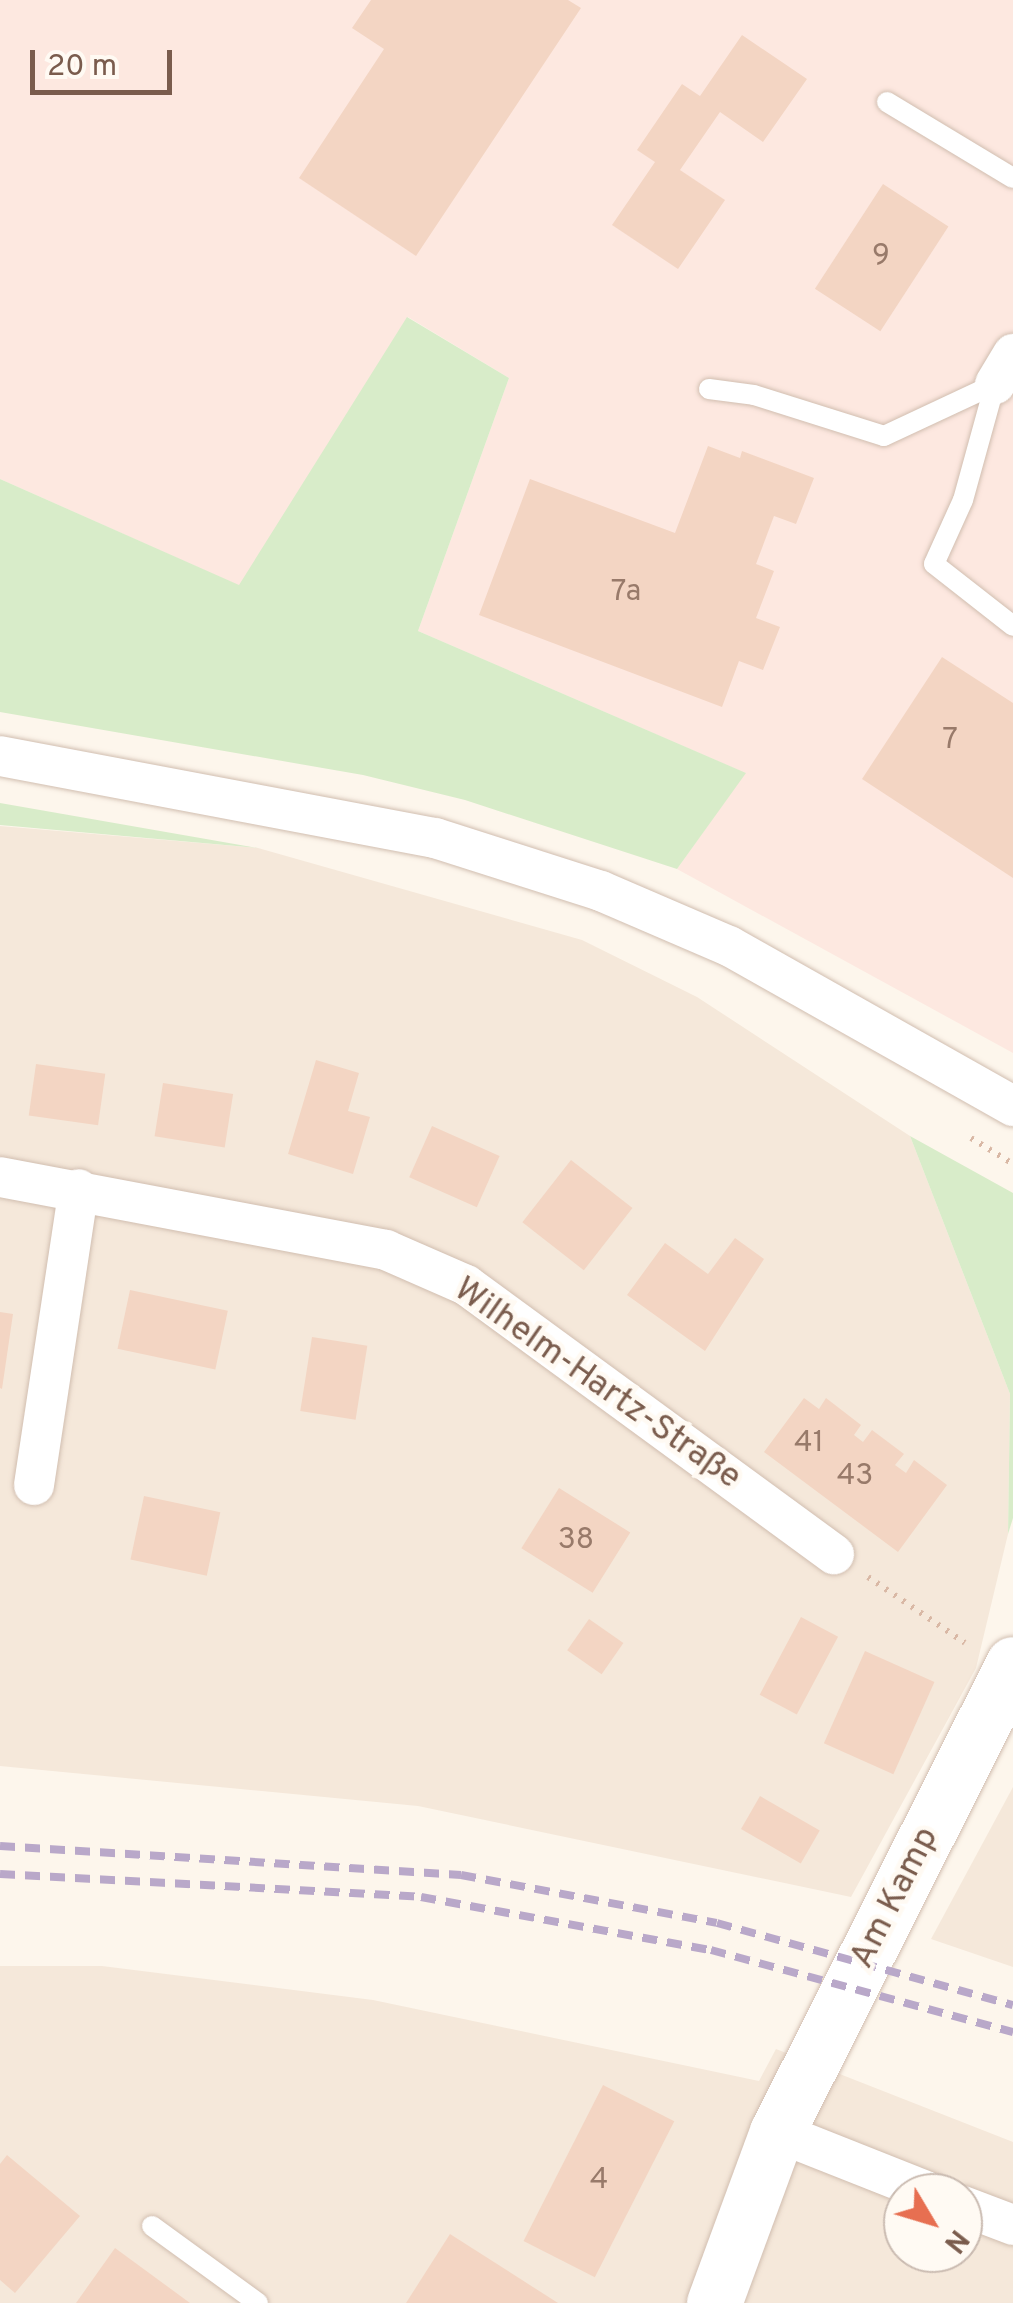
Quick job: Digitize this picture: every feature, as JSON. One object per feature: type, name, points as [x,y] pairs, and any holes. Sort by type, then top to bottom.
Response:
[{"type":"main road","name":"Am Kamp","points":[[714,2303],[776,2132],[1009,1672]]},
{"type":"street","points":[[0,756],[435,838],[601,891],[729,946],[1013,1106]]},
{"type":"street","name":"Wilhelm-Hartz-Straße","points":[[0,1177],[80,1189],[386,1250],[466,1285],[834,1554]]},
{"type":"street","points":[[34,1485],[80,1189]]},
{"type":"street","points":[[776,2132],[883,2174]]},
{"type":"street","points":[[983,2214],[1013,2226]]},
{"type":"lane","points":[[888,102],[1013,178]]},
{"type":"lane","points":[[710,389],[754,395],[884,436],[1004,369]]},
{"type":"lane","points":[[1004,369],[963,500],[934,564],[1013,626]]},
{"type":"lane","points":[[152,2226],[258,2303]]},
{"type":"path","points":[[964,1133],[1013,1164]]},
{"type":"path","points":[[834,1554],[1009,1672]]},
{"type":"shaded area","points":[[0,0],[1013,0],[1013,1053],[677,869],[745,773],[418,631],[509,378],[408,317],[240,586],[0,479]]},
{"type":"shaded area","points":[[0,826],[258,848],[582,940],[697,997],[910,1136],[1010,1394],[1008,1534],[976,1668],[851,1897],[418,1806],[0,1766]]},
{"type":"shaded area","points":[[1013,1787],[1013,1967],[931,1939]]},
{"type":"shaded area","points":[[0,1966],[102,1966],[373,2000],[759,2081],[776,2049],[1013,2142],[1013,2303],[0,2303]]},
{"type":"green space","points":[[407,317],[509,378],[418,631],[746,773],[677,869],[465,800],[363,775],[0,712],[0,479],[239,585]]},
{"type":"green space","points":[[0,803],[258,848],[0,825]]},
{"type":"green space","points":[[910,1136],[1013,1193],[1013,1518],[1008,1534],[1010,1394]]},
{"type":"building","points":[[371,0],[568,0],[581,8],[416,256],[299,178],[384,49],[352,28]]},
{"type":"building","points":[[742,35],[807,79],[763,142],[720,112],[680,170],[725,200],[678,269],[612,225],[655,162],[637,150],[682,84],[700,96]]},
{"type":"building","points":[[883,184],[948,226],[880,331],[815,289]]},
{"type":"building","points":[[708,446],[740,458],[742,451],[814,478],[796,524],[774,516],[756,564],[774,571],[756,618],[780,627],[763,670],[739,661],[722,707],[479,615],[530,479],[675,533]]},
{"type":"building","points":[[942,657],[1013,703],[1013,878],[862,779]]},
{"type":"building","points":[[316,1060],[359,1073],[348,1111],[370,1117],[353,1174],[288,1154]]},
{"type":"building","points":[[36,1064],[105,1074],[98,1125],[29,1115]]},
{"type":"building","points":[[163,1083],[233,1094],[225,1147],[155,1136]]},
{"type":"building","points":[[432,1126],[500,1156],[477,1207],[409,1177]]},
{"type":"building","points":[[571,1160],[632,1208],[584,1270],[522,1222]]},
{"type":"building","points":[[735,1238],[764,1259],[705,1351],[627,1295],[665,1243],[708,1274]]},
{"type":"building","points":[[130,1290],[228,1311],[215,1369],[118,1349]]},
{"type":"building","points":[[0,1312],[13,1314],[2,1389],[0,1388]]},
{"type":"building","points":[[312,1337],[367,1346],[356,1420],[300,1411]]},
{"type":"building","points":[[804,1398],[819,1409],[826,1398],[861,1425],[854,1435],[863,1442],[872,1430],[904,1454],[895,1465],[906,1473],[914,1460],[947,1485],[898,1552],[764,1452]]},
{"type":"building","points":[[559,1488],[630,1533],[593,1593],[521,1548]]},
{"type":"building","points":[[144,1496],[220,1512],[207,1576],[130,1560]]},
{"type":"building","points":[[801,1617],[838,1637],[797,1714],[760,1695]]},
{"type":"building","points":[[589,1619],[623,1643],[602,1674],[567,1650]]},
{"type":"building","points":[[865,1651],[934,1682],[893,1774],[824,1743]]},
{"type":"building","points":[[760,1796],[820,1830],[801,1863],[741,1829]]},
{"type":"building","points":[[603,2085],[674,2121],[595,2277],[524,2241]]},
{"type":"building","points":[[7,2155],[80,2216],[15,2293],[0,2280],[0,2164]]},
{"type":"building","points":[[450,2234],[558,2303],[406,2303]]},
{"type":"building","points":[[115,2248],[190,2303],[76,2303]]},
{"type":"railway","points":[[0,1846],[461,1875],[717,1923],[1013,2005]]},
{"type":"railway","points":[[0,1874],[421,1897],[711,1950],[1013,2032]]}]
